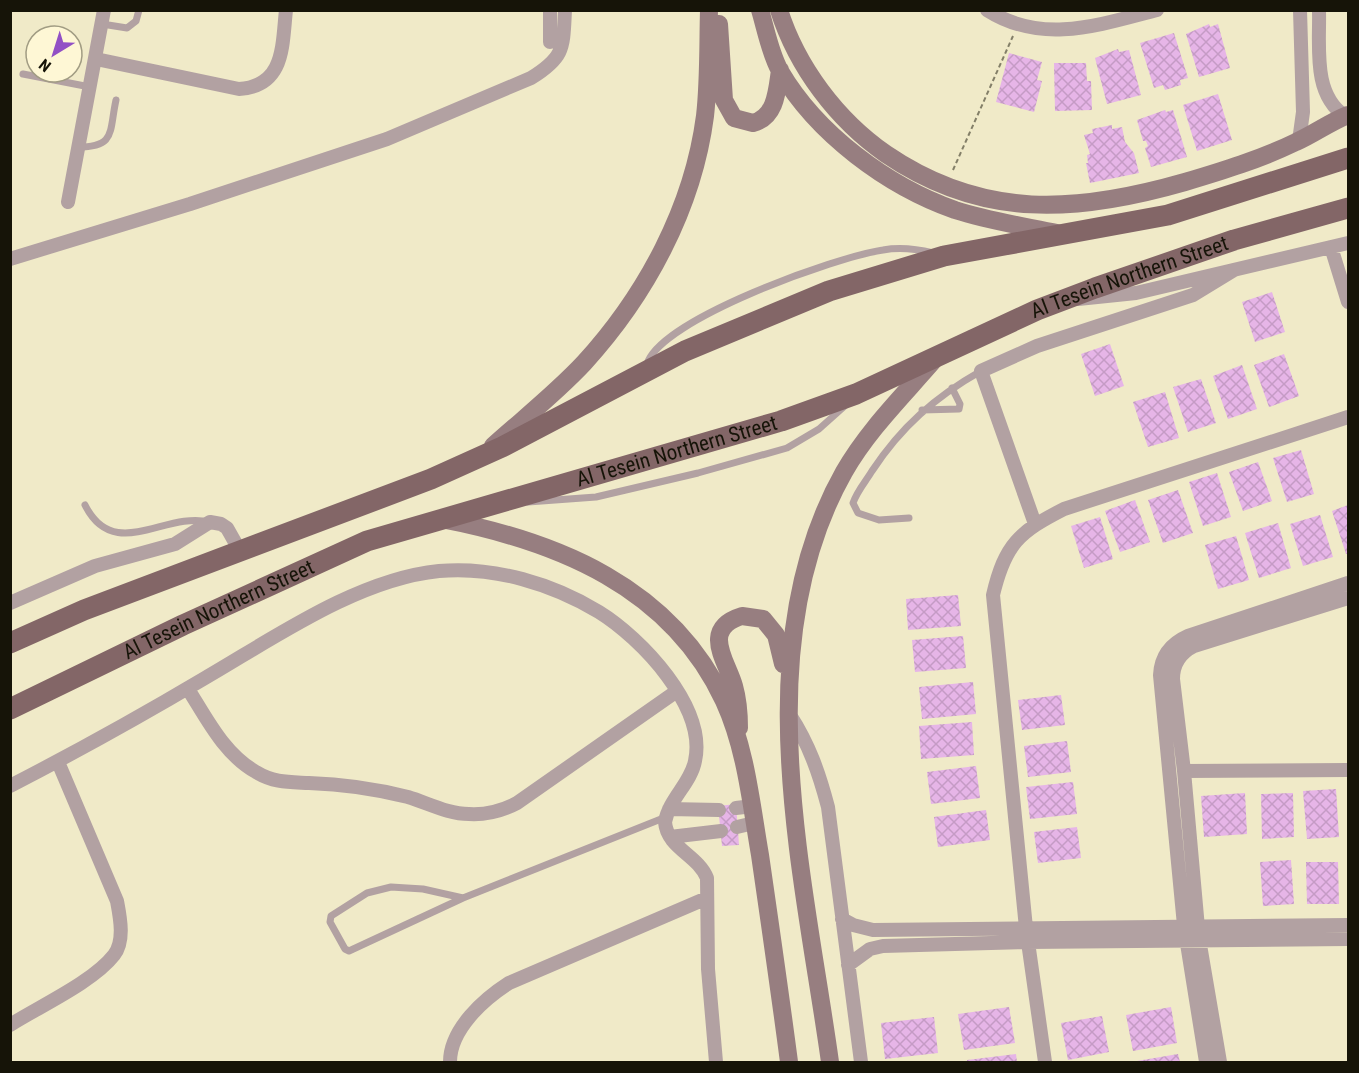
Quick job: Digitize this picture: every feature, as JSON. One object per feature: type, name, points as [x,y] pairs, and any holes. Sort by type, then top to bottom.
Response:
[{"type":"main road","name":"Al Tesein Northern Street","points":[[10,643],[84,610],[413,486],[481,457],[646,370],[737,328],[829,291],[944,256],[1125,224],[1211,203],[1348,158]]},
{"type":"main road","name":"Al Tesein Northern Street","points":[[10,709],[341,551],[502,500],[724,440],[856,394],[1064,300],[1201,251],[1348,208]]},
{"type":"street","points":[[96,59],[239,89],[252,88],[264,83],[273,74],[279,62],[286,10]]},
{"type":"street","points":[[550,10],[550,42]]},
{"type":"street","points":[[10,259],[190,204],[387,139],[531,78],[552,65],[560,55],[565,10]]},
{"type":"street","points":[[481,457],[584,362],[612,329],[669,237],[687,192],[700,143],[707,90],[709,10]]},
{"type":"street","points":[[717,10],[725,107],[734,118],[753,123],[768,114],[775,101],[780,70]]},
{"type":"street","points":[[760,10],[780,70],[798,96],[836,137],[872,166],[903,186],[954,209],[980,218],[1065,235]]},
{"type":"street","points":[[779,10],[800,59],[843,117],[899,163],[946,187],[1006,203],[1052,207],[1090,204],[1154,191],[1208,175],[1299,141],[1347,116],[1329,102],[1322,85],[1319,10]]},
{"type":"street","points":[[987,10],[1018,26],[1055,31],[1083,28],[1129,14],[1157,10]]},
{"type":"street","points":[[1299,141],[1303,112],[1300,10]]},
{"type":"street","points":[[68,202],[103,17]]},
{"type":"street","points":[[1064,300],[1106,298],[1136,293],[1348,243]]},
{"type":"street","points":[[1331,247],[1348,302]]},
{"type":"street","points":[[1035,524],[981,371],[1037,346],[1193,295],[1234,270]]},
{"type":"street","points":[[830,1062],[800,849],[787,711],[792,629],[809,556],[843,474],[861,444],[934,360]]},
{"type":"street","points":[[1045,1062],[1027,935],[993,595],[1000,566],[1015,540],[1035,524],[1064,509],[1348,417]]},
{"type":"street","points":[[441,519],[488,529],[535,544],[580,562],[631,589],[667,619],[701,658],[724,702],[738,740]]},
{"type":"street","points":[[10,603],[95,566],[175,544],[210,522],[221,524],[226,528],[240,551]]},
{"type":"street","points":[[10,786],[58,762],[299,624],[369,588],[439,571],[504,574],[575,598],[619,624],[651,655],[677,691],[696,733],[695,764],[668,813],[666,827],[670,837],[704,870],[708,885],[708,969],[716,1062]]},
{"type":"street","points":[[1206,1062],[1160,675],[1164,657],[1174,644],[1188,636],[1348,584]]},
{"type":"street","points":[[1220,1062],[1191,932],[1184,771],[1173,679],[1174,667],[1184,652],[1194,646],[1348,598]]},
{"type":"street","points":[[787,684],[776,635],[769,623],[750,615],[730,621],[721,632],[718,646],[738,702],[738,740],[745,816],[789,1062]]},
{"type":"street","points":[[188,689],[225,747],[246,766],[269,779],[282,783],[360,787],[408,797],[450,812],[471,814],[495,812],[518,803],[677,691]]},
{"type":"street","points":[[787,711],[804,737],[819,771],[828,807],[861,1062]]},
{"type":"street","points":[[10,1025],[81,982],[115,954],[122,925],[117,901],[58,762]]},
{"type":"street","points":[[1184,771],[1348,770]]},
{"type":"street","points":[[668,813],[719,810]]},
{"type":"street","points":[[670,837],[720,831]]},
{"type":"street","points":[[450,1062],[463,1026],[485,998],[509,983],[707,898]]},
{"type":"street","points":[[842,919],[853,925],[873,930],[1027,935],[1191,932],[1348,925]]},
{"type":"street","points":[[1191,932],[1348,939]]},
{"type":"street","points":[[848,965],[864,952],[883,946],[1027,935]]},
{"type":"lane","points":[[103,17],[130,27],[136,21],[139,10]]},
{"type":"lane","points":[[23,74],[90,87]]},
{"type":"lane","points":[[78,147],[97,147],[107,140],[116,100]]},
{"type":"lane","points":[[909,518],[874,519],[858,513],[853,502],[888,448],[922,411],[952,388],[981,371]]},
{"type":"lane","points":[[922,411],[959,409],[960,404],[952,388]]},
{"type":"lane","points":[[85,505],[97,524],[119,533],[146,531],[194,520],[210,522]]},
{"type":"lane","points":[[463,898],[423,889],[391,886],[367,893],[333,914],[330,922],[344,948],[349,951],[463,898],[668,813]]},
{"type":"path","points":[[946,187],[1018,26]]},
{"type":"building","points":[[1209,24],[1210,27],[1218,24],[1230,68],[1199,77],[1186,34]]},
{"type":"building","points":[[1174,33],[1188,78],[1180,80],[1181,85],[1165,90],[1163,85],[1154,88],[1140,43]]},
{"type":"building","points":[[1118,49],[1119,52],[1129,50],[1141,95],[1107,104],[1095,58]]},
{"type":"building","points":[[1009,53],[1042,62],[1037,80],[1042,81],[1034,112],[996,102]]},
{"type":"building","points":[[1054,63],[1086,63],[1087,81],[1091,81],[1092,110],[1055,111]]},
{"type":"building","points":[[1218,94],[1232,140],[1197,151],[1183,105]]},
{"type":"building","points":[[1165,110],[1166,112],[1173,110],[1187,157],[1151,167],[1145,148],[1148,146],[1146,141],[1143,141],[1137,120]]},
{"type":"building","points":[[1112,125],[1112,129],[1122,127],[1125,142],[1134,153],[1139,173],[1090,183],[1086,163],[1088,163],[1087,155],[1090,154],[1084,135],[1093,133],[1092,129]]},
{"type":"building","points":[[1272,292],[1285,332],[1255,342],[1242,302]]},
{"type":"building","points":[[1110,344],[1124,386],[1095,396],[1081,354]]},
{"type":"building","points":[[1284,354],[1299,396],[1269,407],[1254,365]]},
{"type":"building","points":[[1242,365],[1257,409],[1228,419],[1213,376]]},
{"type":"building","points":[[1201,379],[1216,423],[1188,432],[1173,387]]},
{"type":"building","points":[[1165,392],[1179,438],[1148,447],[1133,402]]},
{"type":"building","points":[[1301,450],[1314,494],[1287,502],[1273,458]]},
{"type":"building","points":[[1258,462],[1272,501],[1243,511],[1229,472]]},
{"type":"building","points":[[1217,473],[1231,517],[1203,526],[1189,482]]},
{"type":"building","points":[[1178,490],[1193,533],[1163,543],[1148,500]]},
{"type":"building","points":[[1135,500],[1150,542],[1120,552],[1105,511]]},
{"type":"building","points":[[1348,505],[1348,554],[1346,554],[1332,511]]},
{"type":"building","points":[[1320,515],[1333,557],[1303,566],[1290,524]]},
{"type":"building","points":[[1100,517],[1113,559],[1084,568],[1071,526]]},
{"type":"building","points":[[1278,523],[1291,568],[1259,578],[1245,533]]},
{"type":"building","points":[[1236,536],[1249,580],[1218,589],[1205,545]]},
{"type":"building","points":[[958,595],[961,626],[908,630],[906,599]]},
{"type":"building","points":[[963,636],[966,668],[915,672],[912,640]]},
{"type":"building","points":[[973,682],[976,714],[922,719],[919,687]]},
{"type":"building","points":[[1061,695],[1065,725],[1022,730],[1018,700]]},
{"type":"building","points":[[972,722],[974,755],[921,759],[919,726]]},
{"type":"building","points":[[1067,741],[1071,772],[1028,777],[1024,746]]},
{"type":"building","points":[[976,766],[980,798],[931,804],[927,772]]},
{"type":"building","points":[[1073,782],[1077,814],[1030,819],[1026,787]]},
{"type":"building","points":[[1336,789],[1339,837],[1307,839],[1303,791]]},
{"type":"building","points":[[1245,793],[1247,834],[1204,837],[1201,796]]},
{"type":"building","points":[[1293,793],[1294,837],[1262,839],[1261,794]]},
{"type":"building","points":[[736,804],[739,845],[722,846],[718,806]]},
{"type":"building","points":[[986,810],[990,840],[938,847],[934,817]]},
{"type":"building","points":[[1077,827],[1081,858],[1038,863],[1034,832]]},
{"type":"building","points":[[1291,860],[1294,904],[1263,906],[1260,862]]},
{"type":"building","points":[[1306,862],[1338,862],[1339,904],[1307,904]]},
{"type":"building","points":[[1009,1007],[1015,1043],[964,1050],[958,1014]]},
{"type":"building","points":[[1171,1007],[1177,1043],[1133,1051],[1126,1015]]},
{"type":"building","points":[[1102,1016],[1109,1052],[1068,1060],[1061,1023]]},
{"type":"building","points":[[934,1017],[938,1053],[885,1059],[881,1023]]},
{"type":"building","points":[[1016,1054],[1017,1062],[967,1062],[967,1060]]},
{"type":"building","points":[[1178,1054],[1180,1062],[1137,1062],[1137,1061]]}]
